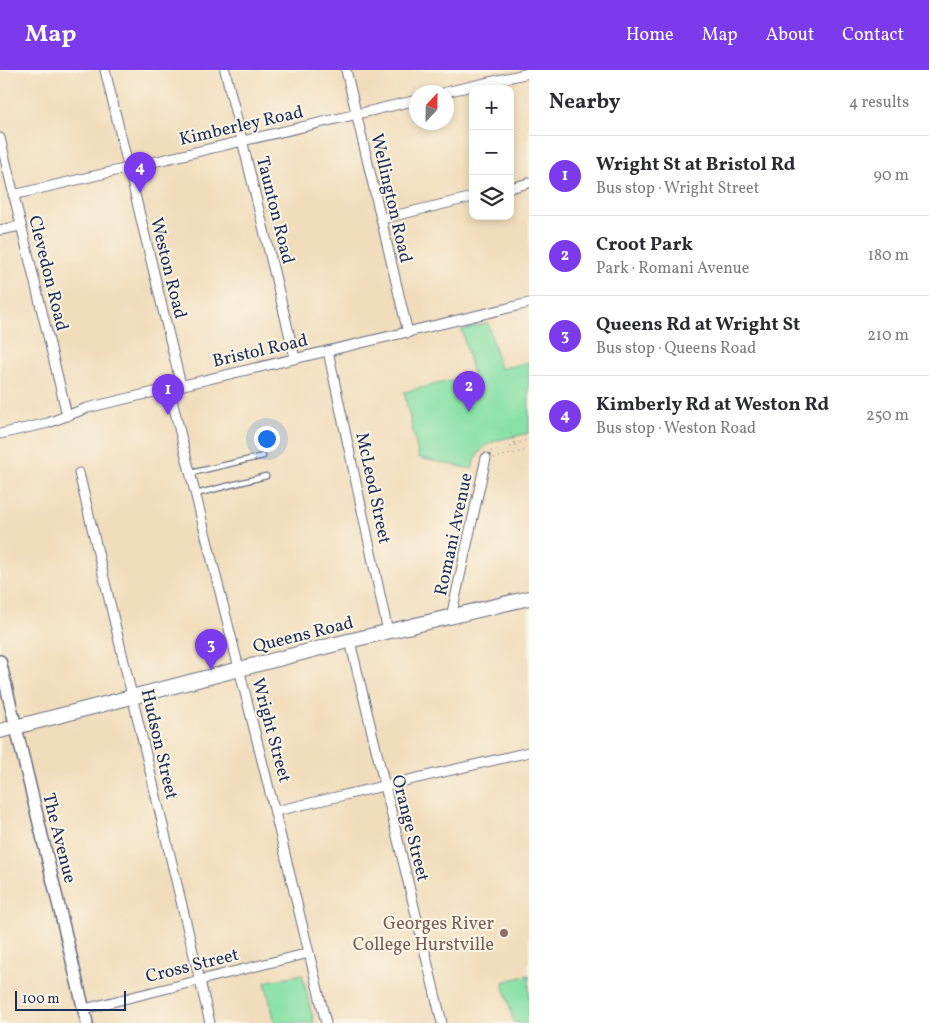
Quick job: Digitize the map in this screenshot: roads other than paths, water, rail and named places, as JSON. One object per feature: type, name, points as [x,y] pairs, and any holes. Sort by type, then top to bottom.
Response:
[{"type":"main road","name":"Queens Road","points":[[0,731],[350,641],[529,598]]},
{"type":"street","name":"Weston Road","points":[[105,70],[181,385]]},
{"type":"street","name":"Taunton Road","points":[[225,70],[296,358]]},
{"type":"street","name":"Wellington Road","points":[[346,70],[408,333]]},
{"type":"street","points":[[454,90],[529,73]]},
{"type":"street","name":"Kimberley Road","points":[[14,195],[409,102]]},
{"type":"street","name":"Clevedon Road","points":[[0,138],[67,415]]},
{"type":"street","points":[[514,187],[529,183]]},
{"type":"street","points":[[380,219],[469,198]]},
{"type":"street","points":[[0,230],[21,226]]},
{"type":"street","name":"Bristol Road","points":[[0,434],[48,423],[67,415],[181,385],[529,303]]},
{"type":"street","name":"McLeod Street","points":[[328,351],[388,632]]},
{"type":"street","name":"Wright Street","points":[[169,388],[276,811],[326,1023]]},
{"type":"street","name":"Romani Avenue","points":[[452,617],[486,458]]},
{"type":"street","name":"Hudson Street","points":[[79,473],[210,1023]]},
{"type":"street","name":"Orange Street","points":[[350,641],[442,1023]]},
{"type":"street","name":"The Avenue","points":[[0,660],[87,1023]]},
{"type":"street","points":[[276,811],[529,752]]},
{"type":"street","name":"Cross Street","points":[[84,1009],[309,953]]},
{"type":"lane","points":[[190,473],[264,456]]},
{"type":"lane","points":[[195,494],[266,476]]},
{"type":"place","name":"Kimberly Rd at Weston Rd","points":[[140,193]]},
{"type":"place","name":"Croot Park","points":[[469,412]]},
{"type":"place","name":"Wright St at Bristol Rd","points":[[168,415]]},
{"type":"place","name":"Queens Rd at Wright St","points":[[211,670]]},
{"type":"place","name":"Georges River College Hurstville","points":[[504,933]]}]
